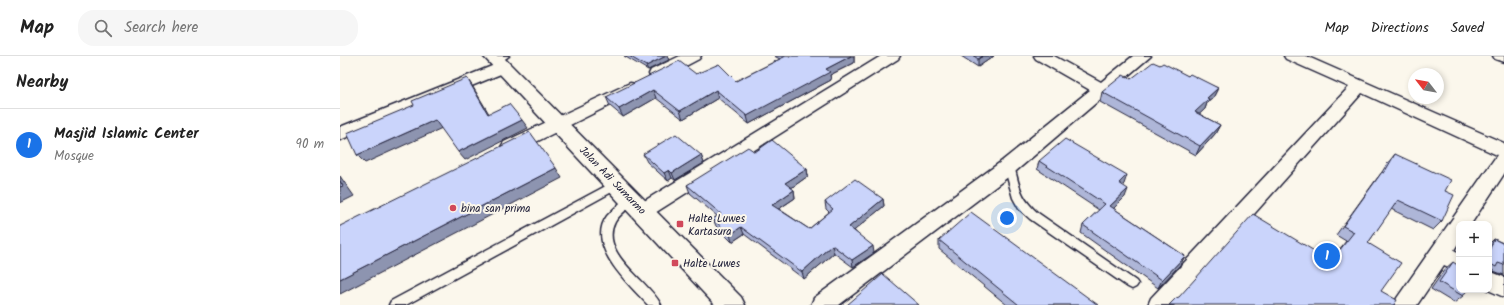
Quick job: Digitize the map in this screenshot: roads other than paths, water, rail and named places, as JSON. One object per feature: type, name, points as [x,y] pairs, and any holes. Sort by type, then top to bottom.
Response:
[{"type":"main road","name":"Jalan Adi Sumarmo","points":[[499,60],[558,124],[732,305]]},
{"type":"street","points":[[495,155],[694,56]]},
{"type":"street","points":[[630,198],[892,56]]},
{"type":"street","points":[[1042,56],[1101,89]]},
{"type":"street","points":[[822,305],[1009,166],[1143,56]]},
{"type":"street","points":[[1292,56],[1360,85],[1504,151]]},
{"type":"street","points":[[340,134],[499,60]]},
{"type":"street","points":[[1159,305],[1360,85]]},
{"type":"street","points":[[1463,221],[1504,159]]},
{"type":"street","points":[[1405,305],[1456,231]]},
{"type":"street","points":[[1440,253],[1456,262]]},
{"type":"street","points":[[1492,282],[1504,288]]},
{"type":"lane","points":[[1009,166],[1018,198],[1023,206],[1034,216],[1091,257],[1132,284]]},
{"type":"lane","points":[[395,305],[630,198]]},
{"type":"lane","points":[[630,198],[611,219],[607,230],[608,242],[613,258],[655,305]]},
{"type":"place","name":"bina san prima","points":[[453,208]]},
{"type":"place","name":"Halte Luwes Kartasura","points":[[680,224]]},
{"type":"place","name":"Masjid Islamic Center","points":[[1327,256]]},
{"type":"place","name":"Halte Luwes","points":[[675,263]]}]
